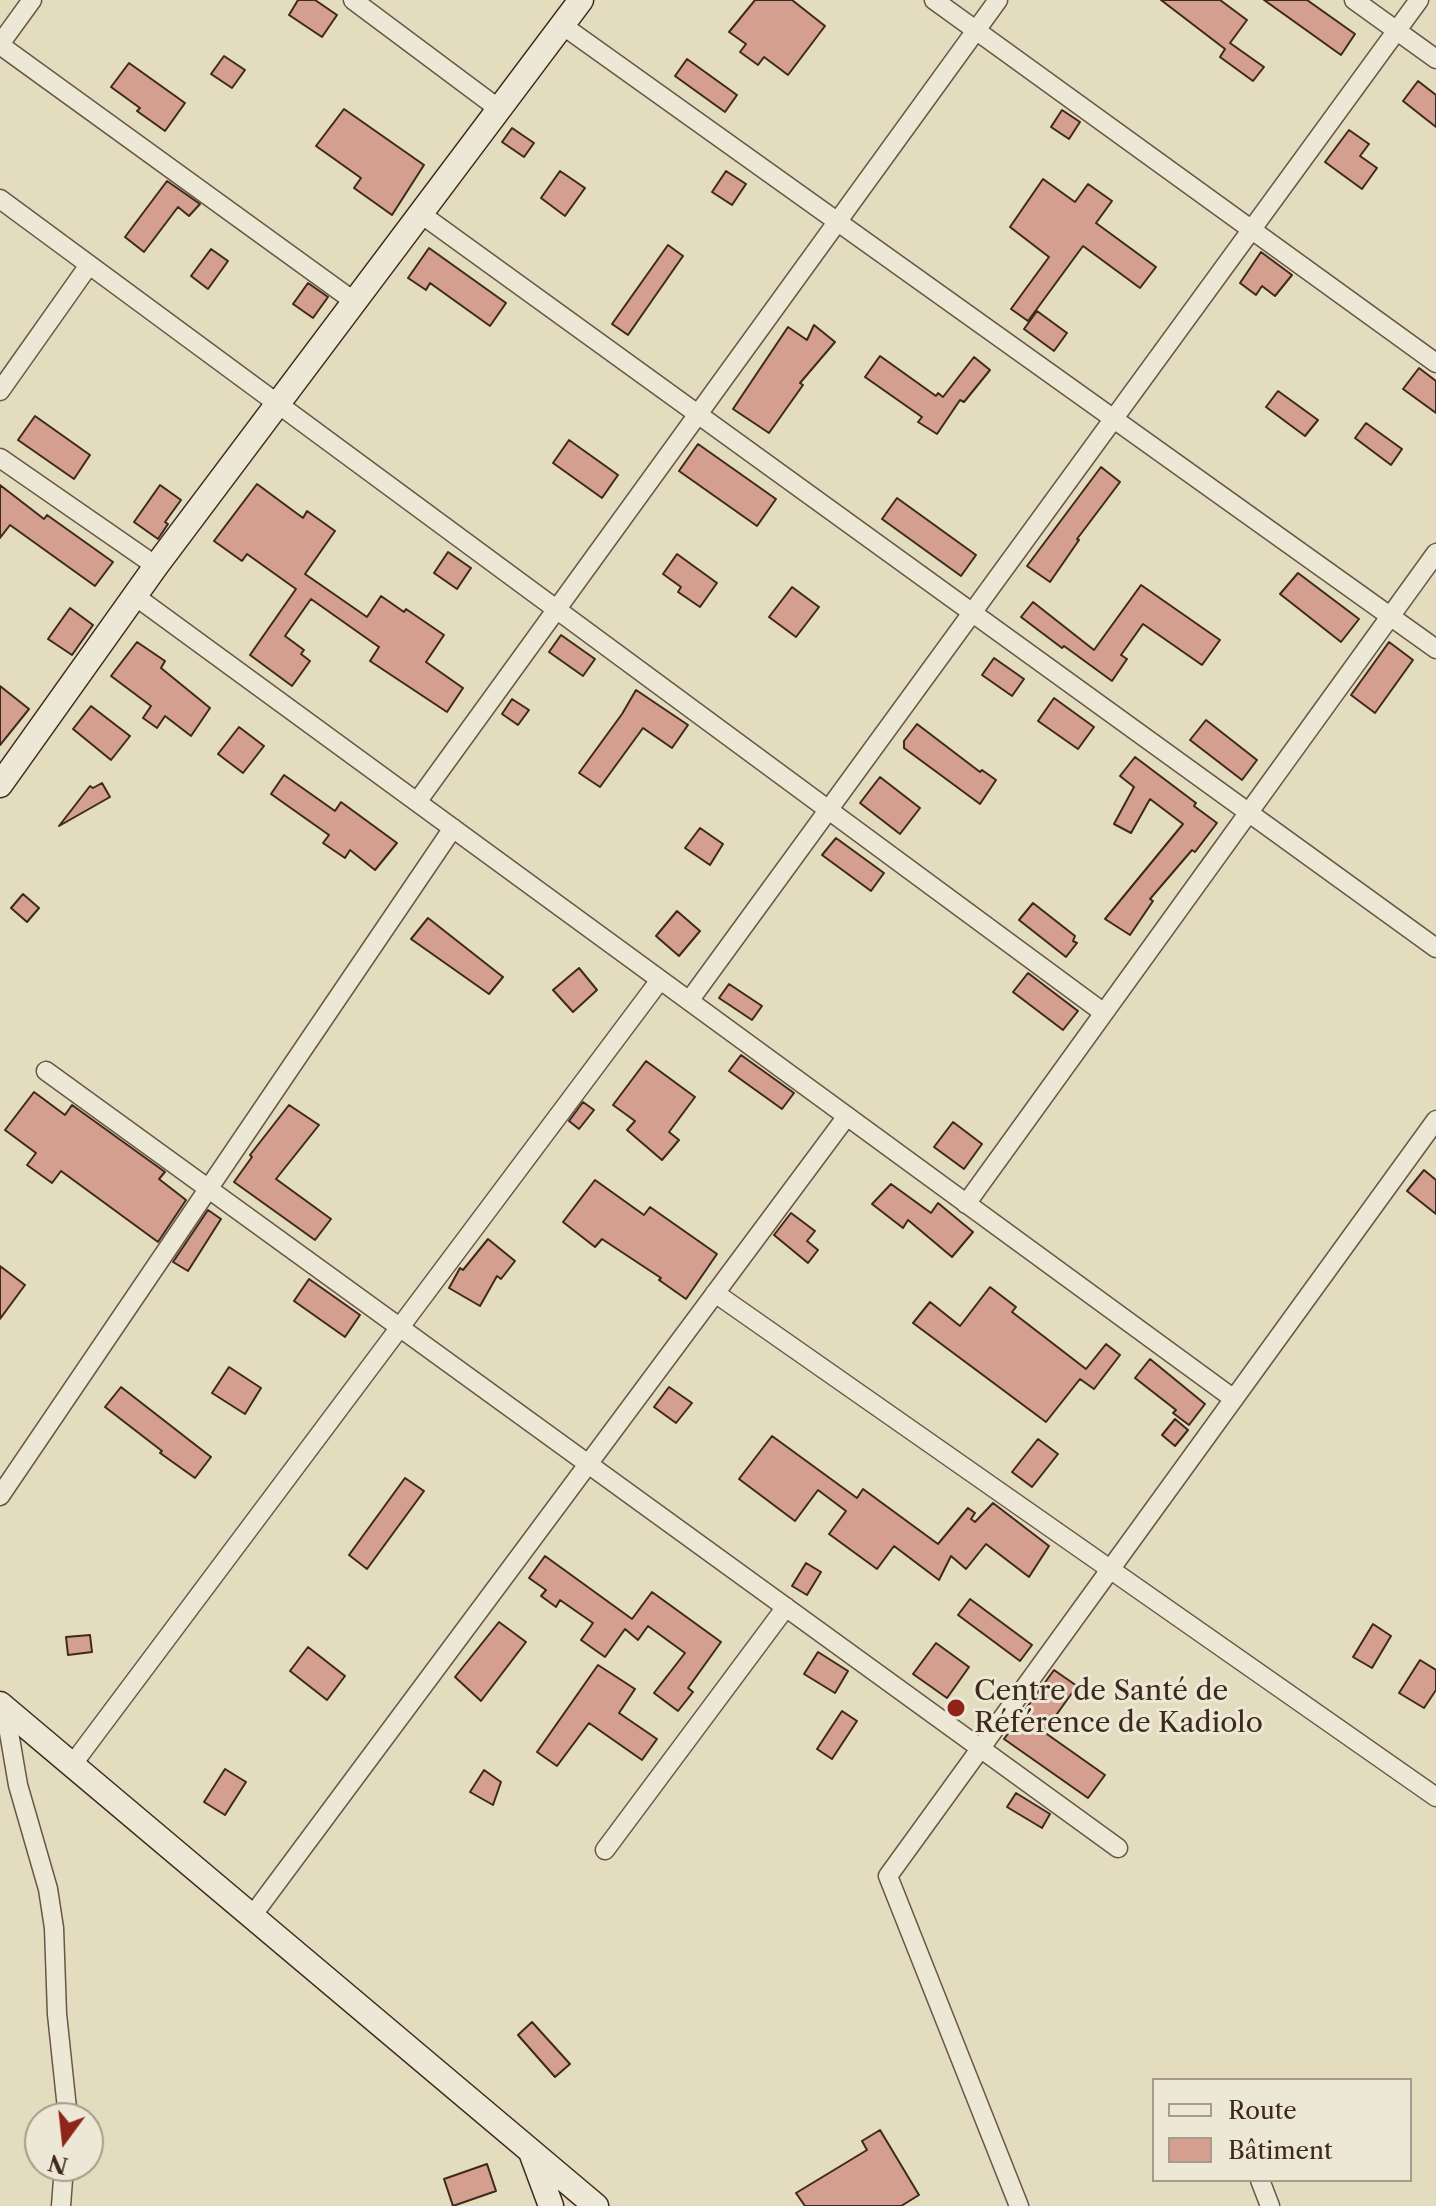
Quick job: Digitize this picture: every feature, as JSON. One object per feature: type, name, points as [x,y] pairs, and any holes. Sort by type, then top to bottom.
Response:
[{"type":"street","points":[[32,0],[0,45],[355,302]]},
{"type":"street","points":[[353,0],[499,109]]},
{"type":"street","points":[[3,773],[581,0]]},
{"type":"street","points":[[934,0],[1436,363]]},
{"type":"street","points":[[417,802],[998,0]]},
{"type":"street","points":[[1354,0],[1436,59]]},
{"type":"street","points":[[689,1001],[1419,0]]},
{"type":"street","points":[[562,25],[1436,649]]},
{"type":"street","points":[[0,199],[1104,1013]]},
{"type":"street","points":[[421,214],[1436,948]]},
{"type":"street","points":[[0,391],[89,265]]},
{"type":"street","points":[[0,458],[156,566]]},
{"type":"street","points":[[966,1204],[1436,553]]},
{"type":"street","points":[[135,596],[1234,1399]]},
{"type":"street","points":[[0,1496],[453,828]]},
{"type":"street","points":[[72,1765],[660,980]]},
{"type":"street","points":[[46,1071],[1118,1848]]},
{"type":"street","points":[[252,1916],[847,1116]]},
{"type":"street","points":[[1019,2206],[888,1876],[1436,1120]]},
{"type":"street","points":[[715,1293],[1436,1797]]},
{"type":"street","points":[[605,1850],[786,1607]]},
{"type":"street","points":[[3,1707],[596,2206]]},
{"type":"street","points":[[3,1707],[18,1785],[48,1889],[54,1928],[57,2014],[66,2102]]},
{"type":"street","points":[[530,2150],[551,2206]]},
{"type":"street","points":[[61,2206],[63,2182]]},
{"type":"street","points":[[1261,2182],[1270,2206]]},
{"type":"building","points":[[298,0],[315,0],[337,15],[322,37],[289,15]]},
{"type":"building","points":[[755,0],[792,0],[825,26],[788,75],[764,57],[758,65],[740,52],[746,44],[729,32]]},
{"type":"building","points":[[1161,0],[1220,0],[1247,20],[1230,43],[1264,67],[1253,81],[1220,57],[1225,49]]},
{"type":"building","points":[[1264,0],[1307,0],[1355,34],[1341,55]]},
{"type":"building","points":[[224,56],[245,70],[232,88],[211,74]]},
{"type":"building","points":[[687,59],[737,95],[725,112],[675,76]]},
{"type":"building","points":[[129,63],[185,103],[165,131],[111,87]]},
{"type":"building","points":[[1418,81],[1436,95],[1436,127],[1403,101]]},
{"type":"building","points":[[344,109],[424,165],[392,215],[354,188],[361,178],[316,146]]},
{"type":"building","points":[[1062,110],[1080,122],[1069,139],[1051,127]]},
{"type":"building","points":[[512,128],[534,143],[524,157],[502,142]]},
{"type":"building","points":[[1349,130],[1369,144],[1360,156],[1377,168],[1362,189],[1325,162]]},
{"type":"building","points":[[560,171],[585,188],[565,216],[541,198]]},
{"type":"building","points":[[726,171],[746,184],[732,205],[712,192]]},
{"type":"building","points":[[1043,179],[1075,202],[1088,184],[1112,201],[1096,223],[1156,267],[1140,288],[1083,246],[1028,321],[1011,309],[1049,257],[1010,227]]},
{"type":"building","points":[[167,181],[200,204],[189,216],[178,207],[144,252],[125,237]]},
{"type":"building","points":[[668,245],[683,256],[628,335],[612,324]]},
{"type":"building","points":[[429,248],[506,303],[490,326],[430,283],[426,290],[408,278]]},
{"type":"building","points":[[211,249],[228,261],[208,289],[191,276]]},
{"type":"building","points":[[1261,252],[1292,275],[1275,296],[1262,286],[1256,295],[1240,283]]},
{"type":"building","points":[[308,283],[328,297],[313,318],[293,304]]},
{"type":"building","points":[[1037,311],[1067,333],[1054,351],[1024,329]]},
{"type":"building","points":[[814,325],[835,342],[800,383],[803,385],[769,433],[733,409],[788,327],[807,340]]},
{"type":"building","points":[[880,356],[936,396],[938,393],[943,397],[974,357],[990,370],[964,402],[960,400],[937,434],[918,422],[922,417],[865,377]]},
{"type":"building","points":[[1419,368],[1436,381],[1436,413],[1403,389]]},
{"type":"building","points":[[1278,391],[1318,420],[1305,436],[1266,407]]},
{"type":"building","points":[[35,416],[90,455],[74,479],[18,440]]},
{"type":"building","points":[[1366,423],[1402,449],[1391,465],[1355,438]]},
{"type":"building","points":[[569,440],[618,475],[602,498],[553,463]]},
{"type":"building","points":[[698,444],[776,499],[757,526],[679,471]]},
{"type":"building","points":[[1101,467],[1120,482],[1077,539],[1050,582],[1027,566]]},
{"type":"building","points":[[257,484],[303,518],[307,511],[335,531],[305,574],[367,617],[381,596],[444,635],[426,662],[463,688],[447,712],[370,661],[379,647],[311,599],[285,636],[304,650],[301,654],[310,661],[292,686],[250,655],[296,589],[247,554],[242,561],[214,541]]},
{"type":"building","points":[[0,485],[44,519],[47,515],[113,562],[95,586],[10,525],[0,538]]},
{"type":"building","points":[[160,485],[181,500],[165,522],[168,524],[158,539],[134,522]]},
{"type":"building","points":[[897,498],[976,555],[961,576],[882,519]]},
{"type":"building","points":[[448,552],[471,568],[457,589],[434,573]]},
{"type":"building","points":[[677,554],[717,583],[700,607],[678,592],[681,587],[663,574]]},
{"type":"building","points":[[1298,573],[1359,619],[1341,642],[1280,594]]},
{"type":"building","points":[[1141,585],[1220,640],[1202,665],[1143,624],[1121,655],[1127,659],[1112,681],[1021,617],[1033,602],[1094,650]]},
{"type":"building","points":[[792,587],[819,607],[796,637],[769,617]]},
{"type":"building","points":[[70,608],[93,625],[72,655],[48,639]]},
{"type":"building","points":[[561,635],[595,659],[583,676],[549,652]]},
{"type":"building","points":[[137,642],[165,661],[161,668],[210,708],[191,736],[165,716],[157,728],[143,718],[151,706],[111,676]]},
{"type":"building","points":[[1389,642],[1413,660],[1375,713],[1351,695]]},
{"type":"building","points":[[994,658],[1024,679],[1012,696],[982,675]]},
{"type":"building","points":[[0,686],[29,709],[0,745]]},
{"type":"building","points":[[636,690],[688,725],[672,748],[643,728],[600,787],[579,773]]},
{"type":"building","points":[[1054,698],[1094,727],[1078,749],[1038,721]]},
{"type":"building","points":[[512,699],[529,710],[518,725],[502,714]]},
{"type":"building","points":[[91,706],[130,736],[111,760],[73,729]]},
{"type":"building","points":[[1206,720],[1257,760],[1242,780],[1190,740]]},
{"type":"building","points":[[917,724],[980,772],[982,770],[996,780],[980,804],[904,748],[904,741]]},
{"type":"building","points":[[239,727],[264,746],[243,773],[218,754]]},
{"type":"building","points":[[1135,757],[1196,803],[1194,806],[1217,823],[1195,852],[1192,850],[1150,899],[1153,901],[1130,935],[1105,919],[1183,824],[1150,799],[1131,833],[1114,824],[1134,787],[1120,776]]},
{"type":"building","points":[[284,775],[335,811],[341,802],[397,843],[375,870],[350,850],[345,858],[323,843],[329,835],[271,794]]},
{"type":"building","points":[[880,777],[920,808],[900,834],[860,803]]},
{"type":"building","points":[[102,783],[110,797],[59,826],[90,786],[93,788]]},
{"type":"building","points":[[700,828],[723,844],[710,865],[685,848]]},
{"type":"building","points":[[836,838],[884,873],[871,891],[822,855]]},
{"type":"building","points":[[23,894],[39,908],[27,922],[11,908]]},
{"type":"building","points":[[1033,903],[1075,936],[1073,941],[1077,943],[1066,957],[1019,920]]},
{"type":"building","points":[[677,911],[700,931],[679,956],[656,936]]},
{"type":"building","points":[[428,918],[503,977],[489,994],[411,939]]},
{"type":"building","points":[[579,968],[597,990],[573,1012],[553,990]]},
{"type":"building","points":[[1028,973],[1078,1011],[1063,1030],[1013,992]]},
{"type":"building","points":[[729,984],[762,1006],[752,1020],[719,998]]},
{"type":"building","points":[[741,1055],[794,1093],[782,1109],[729,1071]]},
{"type":"building","points":[[646,1061],[695,1097],[669,1132],[679,1140],[662,1160],[627,1130],[635,1121],[613,1105]]},
{"type":"building","points":[[34,1092],[65,1115],[72,1105],[165,1172],[159,1179],[186,1200],[158,1242],[61,1171],[52,1183],[27,1165],[36,1153],[5,1130]]},
{"type":"building","points":[[583,1102],[594,1110],[579,1129],[569,1121]]},
{"type":"building","points":[[289,1105],[319,1125],[276,1179],[331,1219],[315,1240],[234,1182],[252,1157],[250,1155]]},
{"type":"building","points":[[953,1122],[982,1144],[964,1169],[934,1147]]},
{"type":"building","points":[[1424,1170],[1436,1180],[1436,1214],[1407,1191]]},
{"type":"building","points":[[595,1180],[644,1215],[650,1207],[717,1254],[686,1299],[659,1280],[661,1278],[602,1239],[595,1247],[563,1222]]},
{"type":"building","points":[[891,1184],[931,1213],[938,1203],[973,1232],[952,1257],[908,1220],[903,1228],[872,1204]]},
{"type":"building","points":[[208,1210],[221,1219],[188,1271],[173,1262]]},
{"type":"building","points":[[791,1213],[815,1231],[807,1241],[818,1250],[808,1263],[774,1235]]},
{"type":"building","points":[[488,1239],[515,1261],[501,1279],[497,1276],[480,1306],[449,1288],[460,1268],[463,1270]]},
{"type":"building","points":[[0,1266],[25,1285],[0,1319]]},
{"type":"building","points":[[309,1279],[360,1315],[345,1337],[294,1301]]},
{"type":"building","points":[[990,1287],[1016,1307],[1012,1312],[1086,1369],[1106,1344],[1120,1355],[1094,1389],[1080,1379],[1046,1422],[913,1323],[930,1302],[960,1326]]},
{"type":"building","points":[[1150,1359],[1205,1404],[1189,1425],[1173,1413],[1176,1410],[1135,1378]]},
{"type":"building","points":[[229,1367],[261,1388],[245,1414],[212,1393]]},
{"type":"building","points":[[121,1387],[211,1457],[195,1478],[105,1407]]},
{"type":"building","points":[[669,1387],[692,1403],[676,1423],[654,1407]]},
{"type":"building","points":[[1175,1419],[1188,1430],[1175,1446],[1162,1435]]},
{"type":"building","points":[[772,1436],[857,1498],[863,1489],[938,1544],[968,1508],[975,1513],[971,1519],[975,1522],[993,1503],[1049,1546],[1029,1577],[986,1544],[966,1569],[951,1556],[939,1580],[894,1546],[877,1569],[829,1534],[846,1511],[818,1490],[795,1521],[739,1479]]},
{"type":"building","points":[[1038,1439],[1058,1454],[1032,1487],[1012,1472]]},
{"type":"building","points":[[405,1478],[424,1491],[367,1569],[349,1555]]},
{"type":"building","points":[[545,1556],[632,1619],[652,1592],[721,1642],[688,1688],[693,1692],[678,1711],[654,1693],[685,1653],[648,1626],[638,1640],[625,1629],[605,1657],[581,1640],[593,1623],[560,1600],[556,1607],[541,1596],[546,1590],[529,1578]]},
{"type":"building","points":[[806,1563],[821,1572],[807,1595],[792,1586]]},
{"type":"building","points":[[970,1599],[1032,1645],[1020,1661],[958,1615]]},
{"type":"building","points":[[499,1622],[526,1642],[481,1701],[455,1677]]},
{"type":"building","points":[[1373,1624],[1391,1636],[1372,1668],[1353,1657]]},
{"type":"building","points":[[90,1635],[92,1652],[68,1655],[66,1637]]},
{"type":"building","points":[[936,1643],[969,1667],[947,1698],[913,1674]]},
{"type":"building","points":[[308,1647],[345,1676],[327,1700],[290,1671]]},
{"type":"building","points":[[818,1652],[848,1671],[835,1693],[804,1674]]},
{"type":"building","points":[[1420,1660],[1436,1670],[1436,1690],[1424,1708],[1399,1693]]},
{"type":"building","points":[[598,1665],[635,1689],[619,1713],[657,1739],[642,1760],[589,1723],[557,1766],[537,1752]]},
{"type":"building","points":[[1054,1670],[1077,1686],[1044,1732],[1105,1775],[1088,1798],[1004,1739]]},
{"type":"building","points":[[842,1711],[857,1721],[832,1759],[817,1749]]},
{"type":"building","points":[[225,1769],[246,1782],[225,1815],[204,1802]]},
{"type":"building","points":[[484,1770],[501,1782],[493,1805],[470,1792]]},
{"type":"building","points":[[1016,1793],[1050,1814],[1042,1828],[1007,1807]]},
{"type":"building","points":[[532,2022],[570,2064],[555,2077],[518,2035]]},
{"type":"building","points":[[880,2130],[919,2195],[901,2206],[805,2206],[796,2193],[867,2150],[862,2141]]},
{"type":"building","points":[[487,2164],[496,2191],[453,2206],[444,2179]]},
{"type":"place","name":"Centre de Santé de Référence de Kadiolo","points":[[956,1708]]}]
